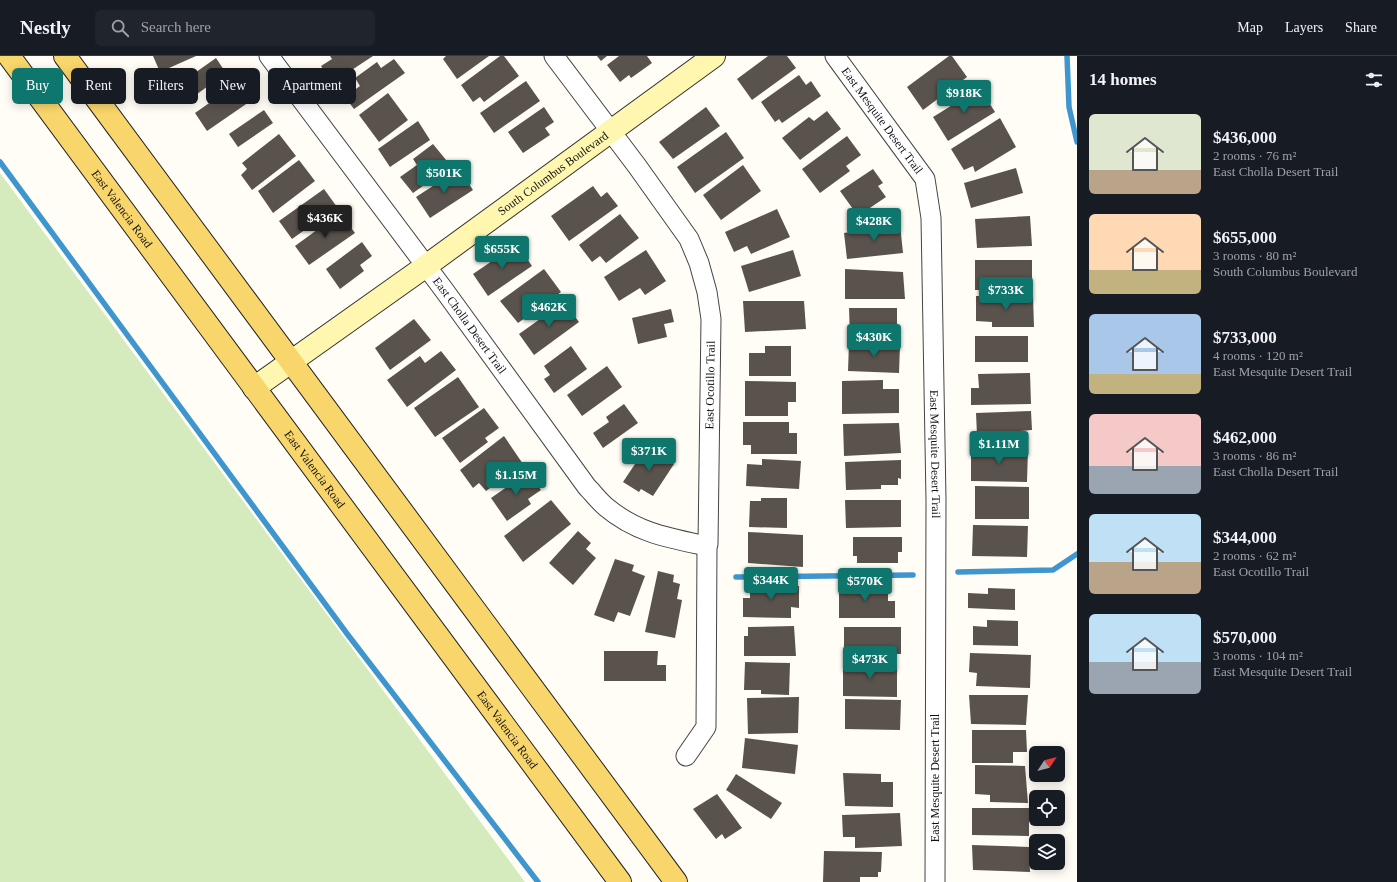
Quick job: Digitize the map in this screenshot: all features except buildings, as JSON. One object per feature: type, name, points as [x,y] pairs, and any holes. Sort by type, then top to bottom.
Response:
[{"type":"main road","name":"East Valencia Road","points":[[8,56],[620,882]]},
{"type":"main road","points":[[65,56],[676,882]]},
{"type":"street","name":"East Cholla Desert Trail","points":[[269,56],[426,266],[586,487],[606,507],[632,524],[652,533],[707,546]]},
{"type":"street","name":"East Ocotillo Trail","points":[[554,56],[689,239],[699,263],[707,292],[710,327],[706,727],[686,756]]},
{"type":"street","name":"South Columbus Boulevard","points":[[254,388],[426,266],[714,56]]},
{"type":"street","name":"East Mesquite Desert Trail","points":[[835,56],[925,179],[931,218],[936,500],[935,882]]},
{"type":"green space","points":[[0,173],[525,882],[0,882]]},
{"type":"waterway","points":[[1067,56],[1069,107],[1077,142]]},
{"type":"waterway","points":[[0,162],[348,635],[538,882]]},
{"type":"waterway","points":[[958,572],[1053,570],[1077,554]]},
{"type":"waterway","points":[[736,577],[913,575]]}]
